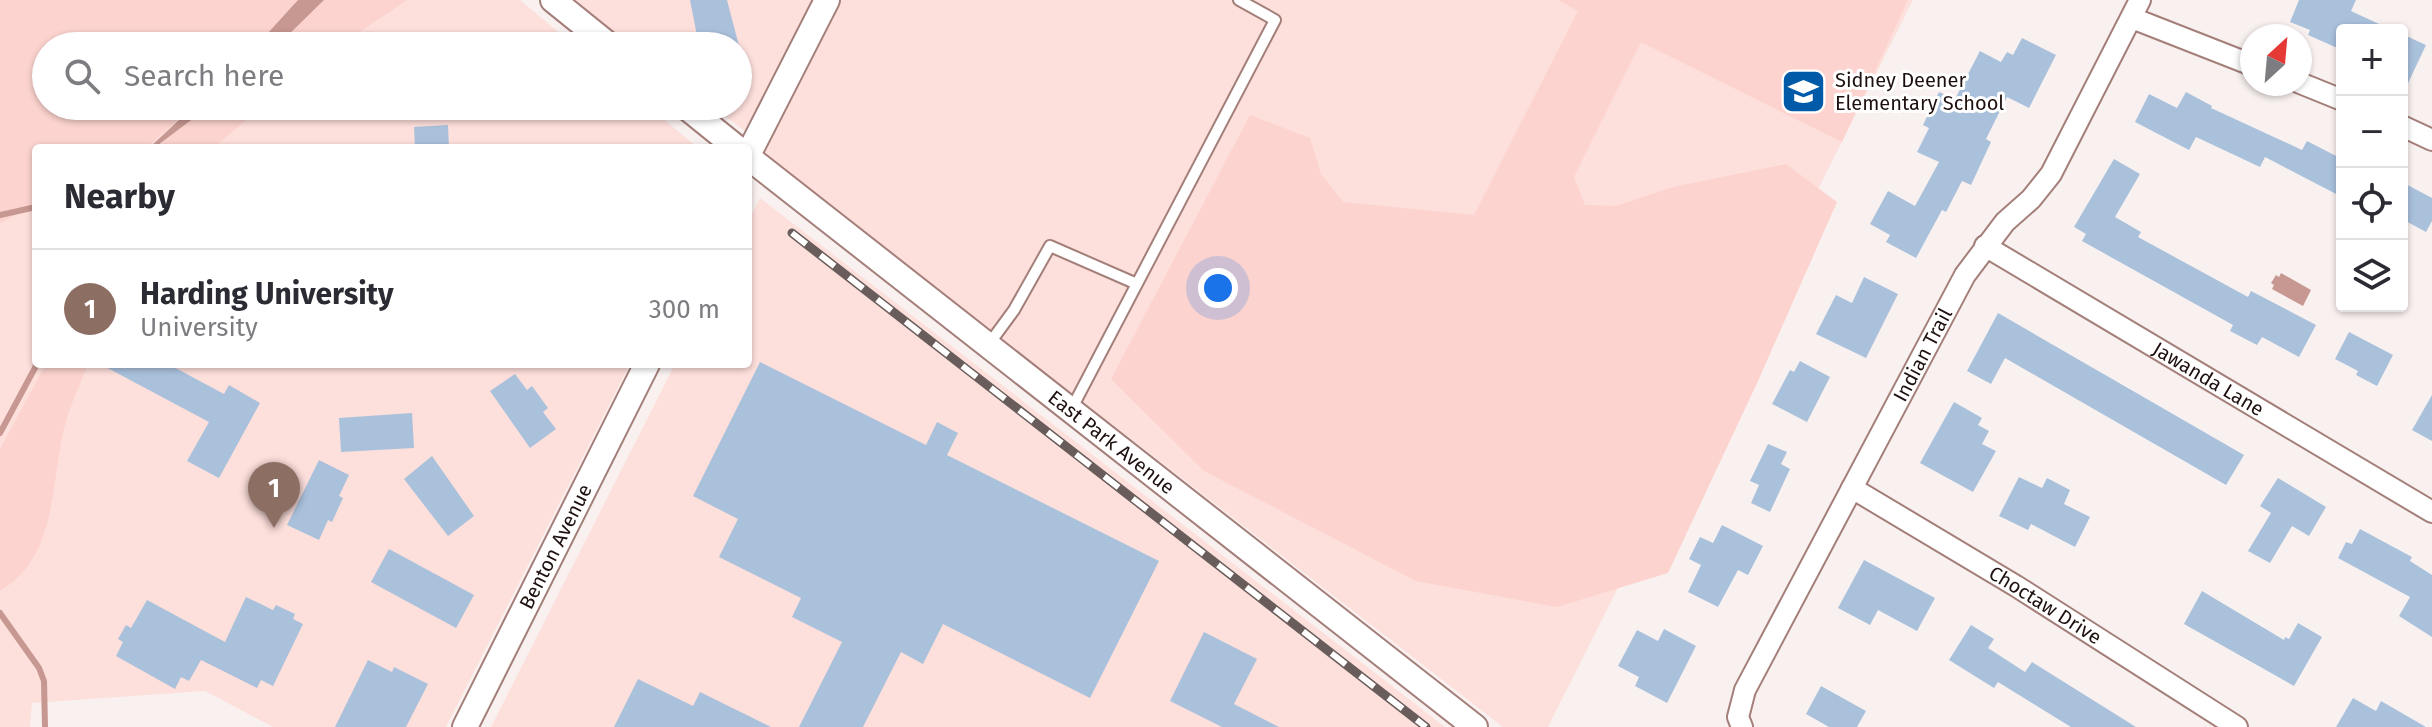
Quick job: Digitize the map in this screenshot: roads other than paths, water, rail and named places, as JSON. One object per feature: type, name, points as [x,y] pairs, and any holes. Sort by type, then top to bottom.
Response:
[{"type":"street","points":[[553,0],[593,32]]},
{"type":"street","points":[[752,148],[827,0]]},
{"type":"street","points":[[2136,9],[2240,59]]},
{"type":"street","name":"Indian Trail","points":[[1742,727],[1738,717],[1745,690],[1951,298],[1985,246],[2051,174],[2136,9]]},
{"type":"street","points":[[2312,88],[2336,98]]},
{"type":"street","points":[[702,120],[732,144]]},
{"type":"street","points":[[2408,129],[2432,140]]},
{"type":"street","name":"East Park Avenue","points":[[752,159],[1475,727]]},
{"type":"street","name":"Jawanda Lane","points":[[1985,246],[2432,512]]},
{"type":"street","name":"Benton Avenue","points":[[465,727],[645,368]]},
{"type":"street","name":"Choctaw Drive","points":[[1852,488],[2016,586],[2237,727]]},
{"type":"lane","points":[[1071,410],[1275,20],[1239,0]]},
{"type":"lane","points":[[988,346],[1014,310],[1050,246],[1137,284]]},
{"type":"waterway","points":[[0,215],[32,208]]},
{"type":"waterway","points":[[0,433],[35,368]]},
{"type":"waterway","points":[[0,613],[39,668],[44,681],[45,727]]},
{"type":"railway","points":[[792,233],[1426,727]]},
{"type":"place","name":"Sidney Deener Elementary School","points":[[1804,92]]},
{"type":"place","name":"Harding University","points":[[274,528]]}]
